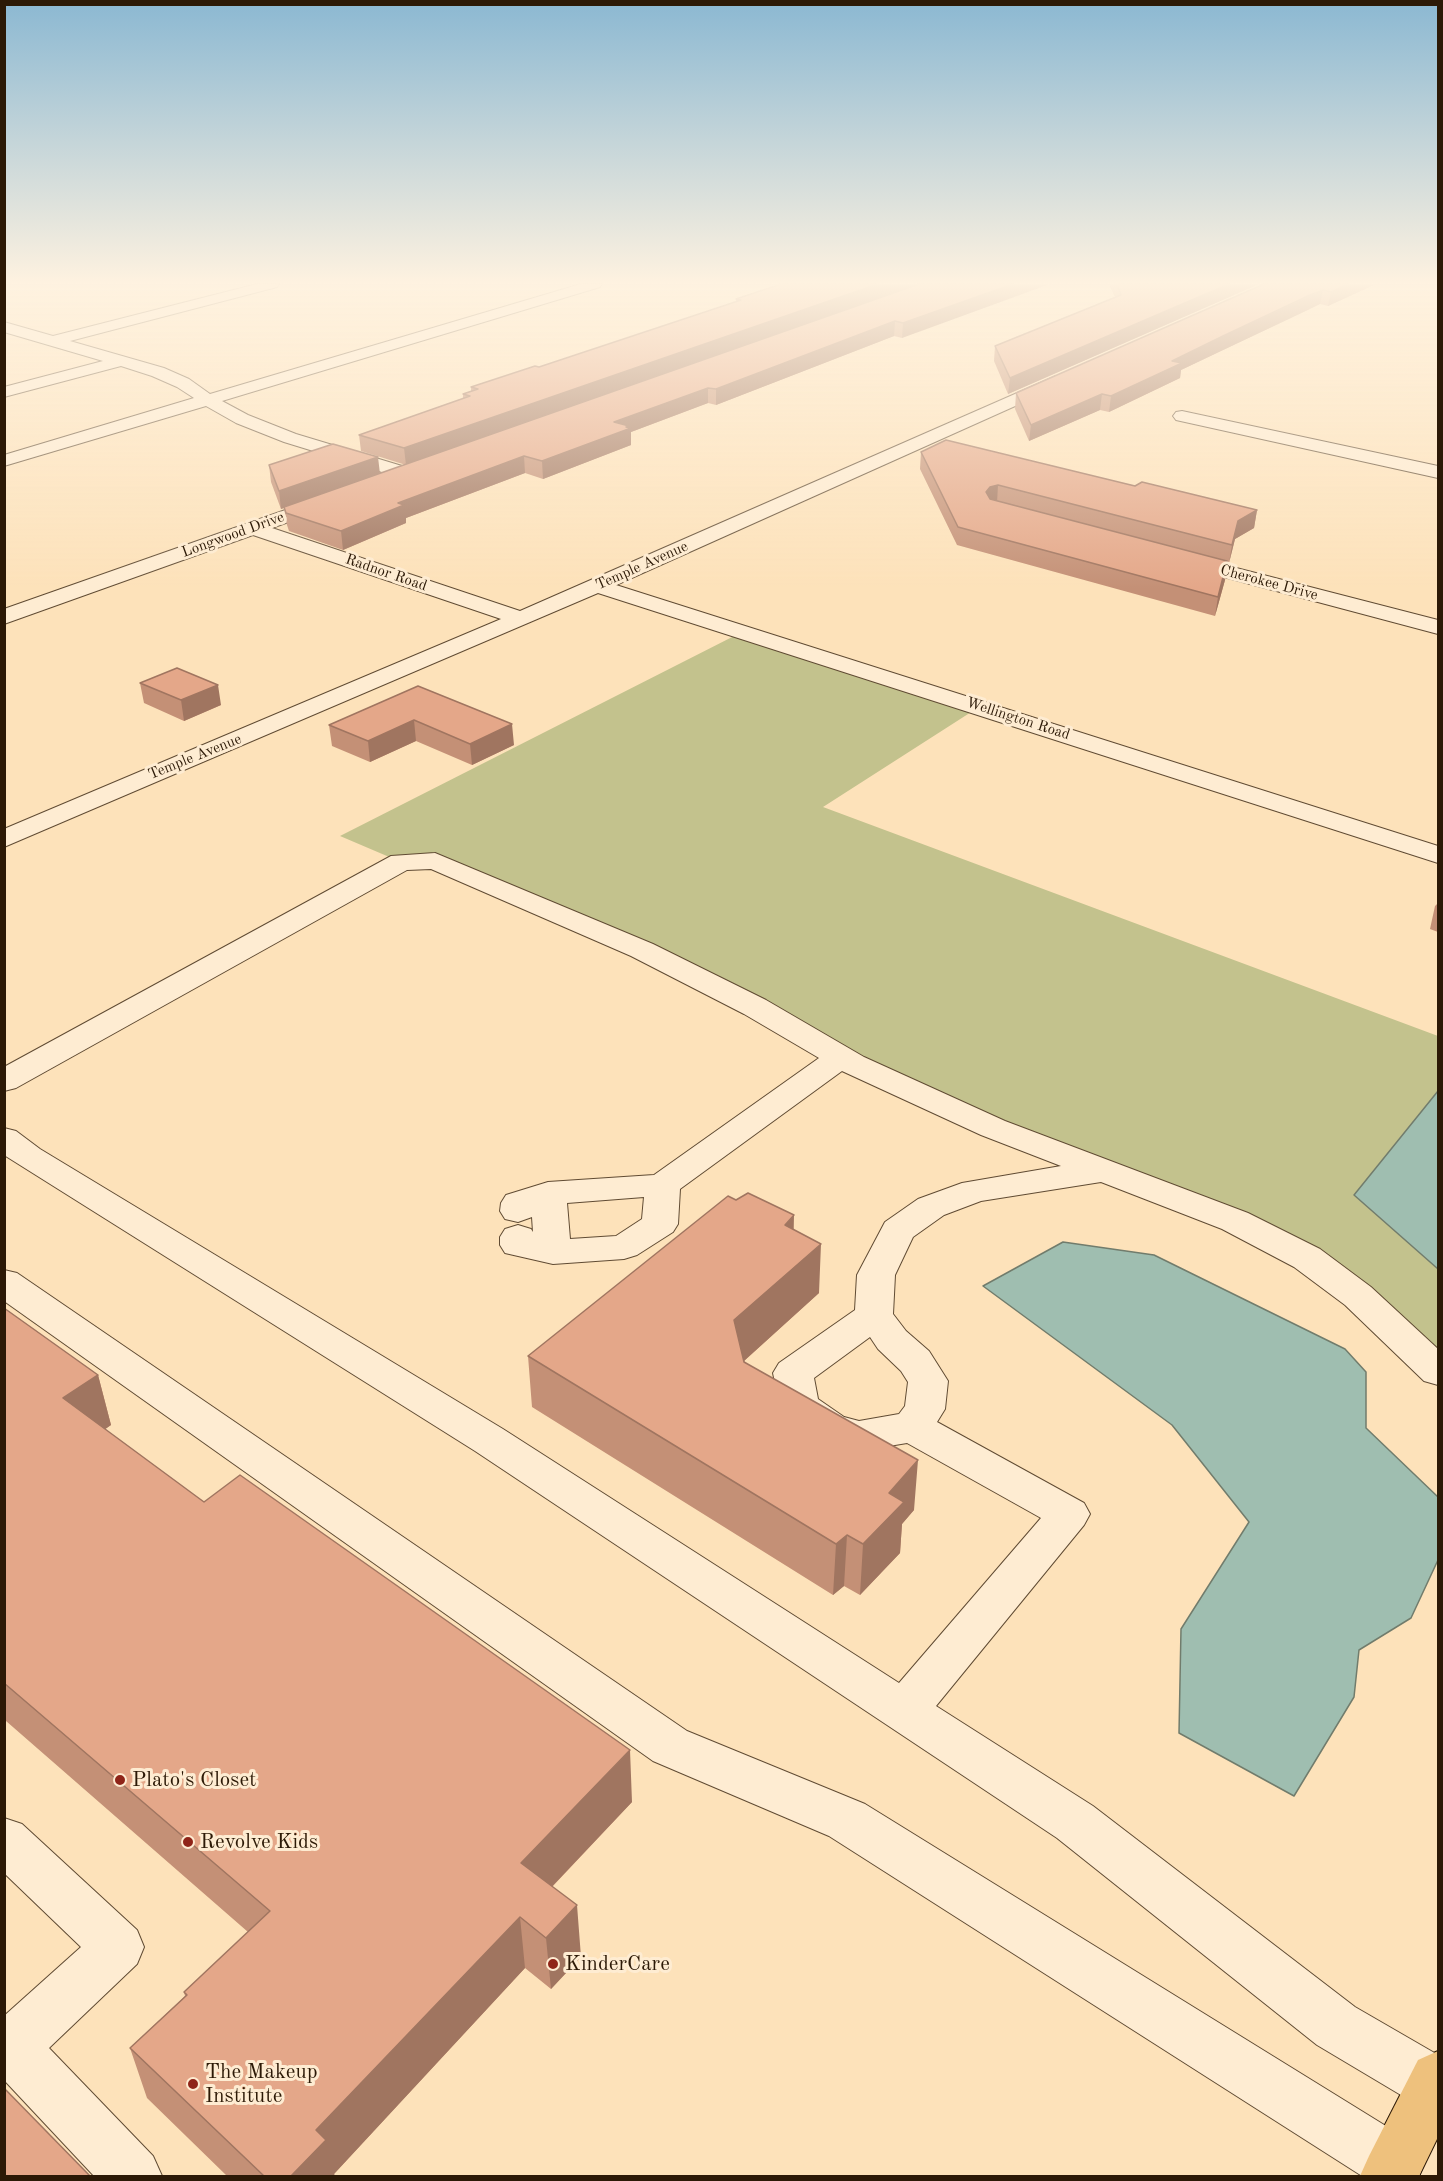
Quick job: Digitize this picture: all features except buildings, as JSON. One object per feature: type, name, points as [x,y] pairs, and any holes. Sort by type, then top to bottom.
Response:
[{"type":"main road","points":[[1392,2170],[1437,2082]]},
{"type":"street","points":[[4,392],[28,386]]},
{"type":"street","points":[[188,386],[242,419],[290,438],[412,471],[383,482]]},
{"type":"street","points":[[4,461],[255,386]]},
{"type":"street","name":"Temple Avenue","points":[[4,839],[597,586],[1044,386]]},
{"type":"street","points":[[1182,416],[1438,472]]},
{"type":"street","name":"Longwood Drive","points":[[4,617],[349,494]]},
{"type":"street","name":"Radnor Road","points":[[253,528],[519,618]]},
{"type":"street","name":"Cherokee Drive","points":[[1166,556],[1438,627]]},
{"type":"street","name":"Wellington Road","points":[[597,586],[1438,855]]},
{"type":"street","points":[[4,1081],[401,862],[435,861],[642,950],[755,1007],[841,1057],[993,1128],[1235,1221],[1307,1258],[1358,1296],[1438,1371]]},
{"type":"street","points":[[663,1185],[660,1224],[624,1247],[553,1252],[518,1245],[519,1203],[548,1193],[663,1185],[841,1057]]},
{"type":"street","points":[[4,1138],[28,1157],[489,1440],[1075,1822],[1336,2026],[1437,2082]]},
{"type":"street","points":[[912,1427],[925,1409],[928,1382],[915,1361],[892,1340],[874,1315],[876,1275],[898,1230],[931,1207],[974,1191],[1101,1171]]},
{"type":"street","points":[[548,1193],[553,1252]]},
{"type":"street","points":[[4,1282],[670,1746],[847,1820],[1392,2170]]},
{"type":"street","points":[[874,1315],[793,1373],[800,1406],[830,1426],[860,1436],[912,1427],[1069,1514],[904,1710]]},
{"type":"street","points":[[4,1840],[118,1947],[12,2047],[133,2176]]},
{"type":"shaded area","points":[[744,631],[979,707],[823,807],[1438,1036],[1438,1091],[1354,1195],[1438,1269],[1438,1371],[1358,1296],[1307,1258],[1101,1171],[755,1007],[435,861],[401,862],[340,836]]},
{"type":"shaded area","points":[[1438,1091],[1438,1269],[1354,1195]]},
{"type":"shaded area","points":[[1063,1242],[1154,1255],[1345,1349],[1366,1372],[1366,1428],[1438,1497],[1438,1560],[1411,1618],[1359,1650],[1354,1697],[1294,1796],[1179,1733],[1181,1629],[1249,1522],[1172,1425],[983,1286]]},
{"type":"place","name":"Plato's Closet","points":[[120,1780]]},
{"type":"place","name":"Revolve Kids","points":[[188,1842]]},
{"type":"place","name":"KinderCare","points":[[553,1964]]},
{"type":"place","name":"The Makeup Institute","points":[[193,2084]]}]
